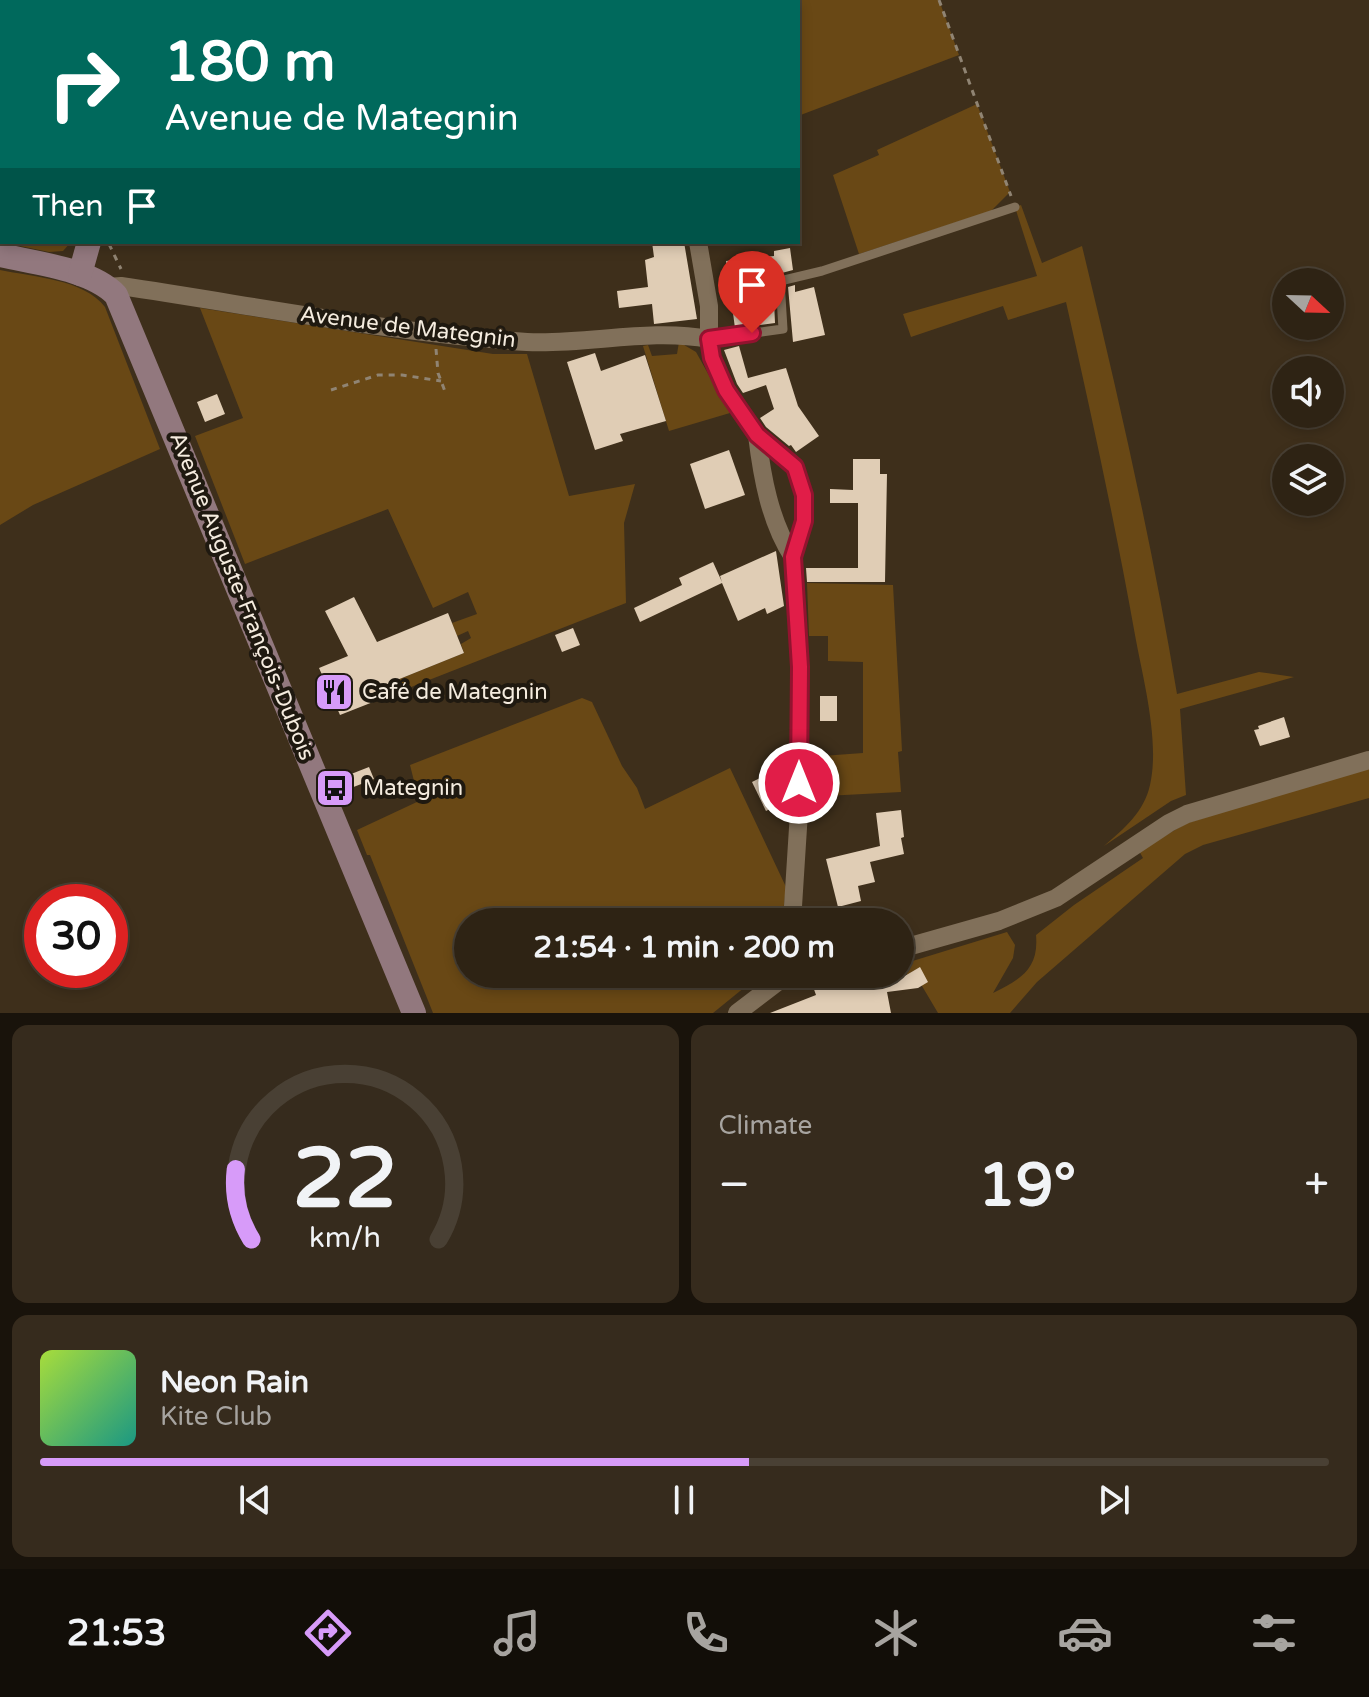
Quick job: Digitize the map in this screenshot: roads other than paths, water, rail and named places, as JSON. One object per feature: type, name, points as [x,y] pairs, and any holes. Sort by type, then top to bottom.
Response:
[{"type":"main road","points":[[80,274],[88,244]]},
{"type":"main road","points":[[0,255],[80,274],[114,278]]},
{"type":"main road","name":"Avenue Auguste-François-Dubois","points":[[114,278],[122,306],[414,1013]]},
{"type":"street","points":[[698,244],[709,306],[712,358],[726,390],[757,435],[795,467],[802,484],[804,521],[793,557],[800,681],[798,827],[793,908]]},
{"type":"street","name":"Avenue de Mategnin","points":[[114,278],[121,286],[435,334],[531,342],[674,333],[709,339]]},
{"type":"street","points":[[757,435],[775,522],[793,557]]},
{"type":"street","points":[[914,945],[999,921],[1056,898],[1187,814],[1369,760]]},
{"type":"street","points":[[737,1013],[770,988]]},
{"type":"lane","name":"Avenue de Mategnin","points":[[709,339],[783,329],[780,281],[822,271],[1015,207]]},
{"type":"place","name":"Café de Mategnin","points":[[334,692]]},
{"type":"place","name":"Mategnin","points":[[335,788]]}]
